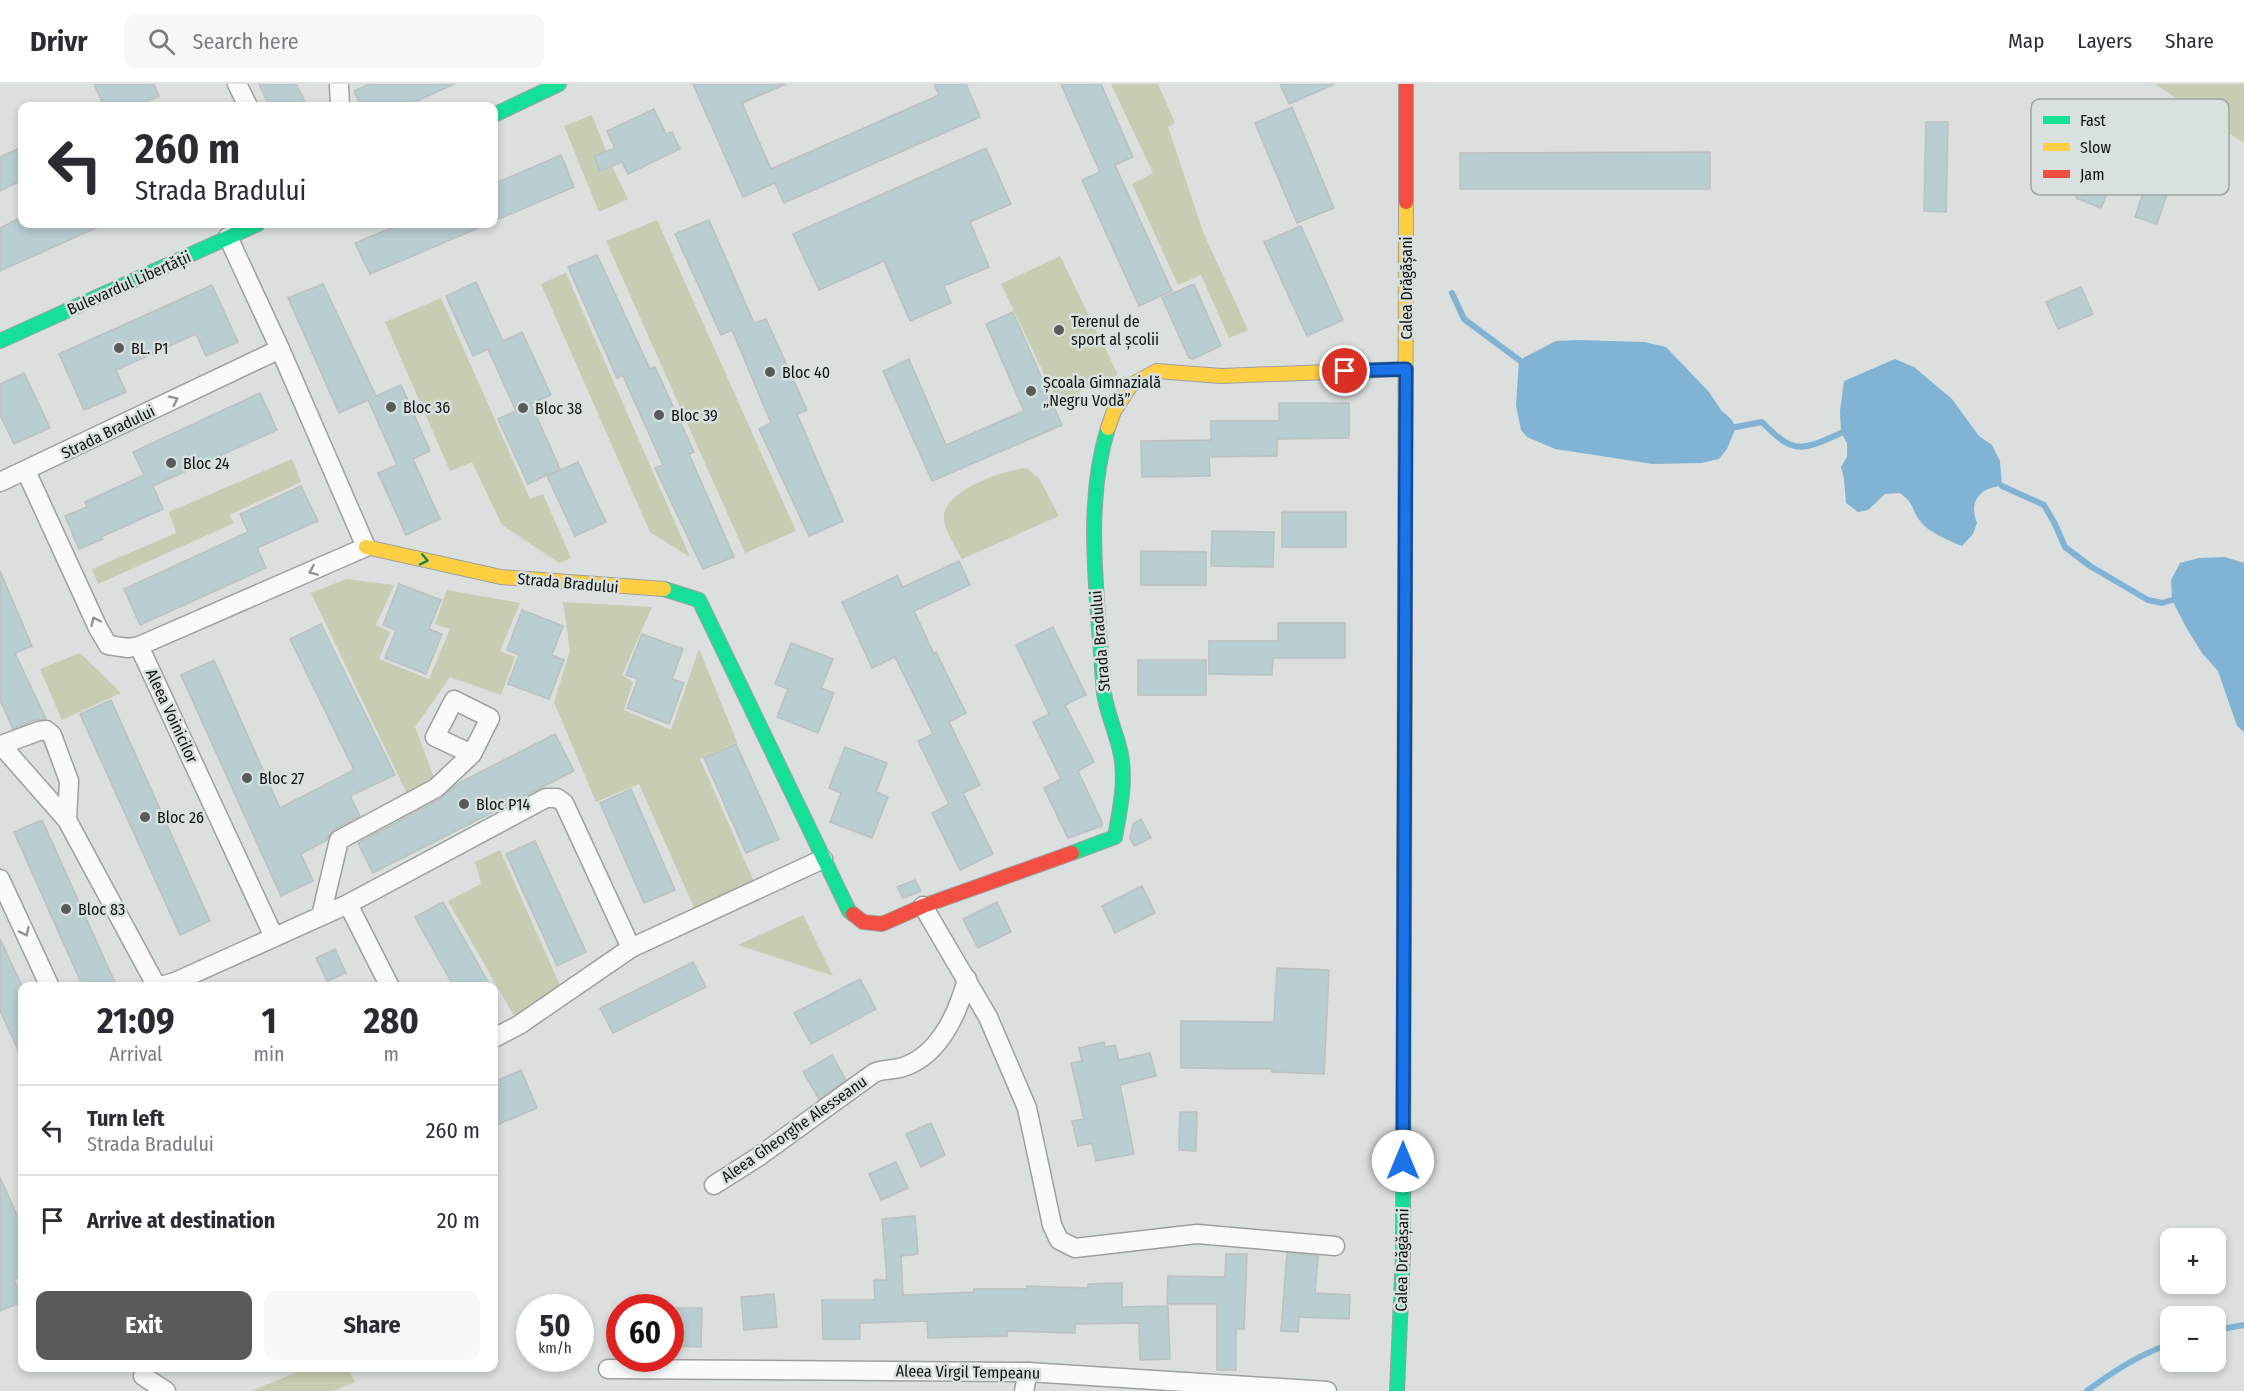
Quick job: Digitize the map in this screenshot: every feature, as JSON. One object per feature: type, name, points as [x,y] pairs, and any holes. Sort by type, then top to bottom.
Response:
[{"type":"street","points":[[237,84],[246,102]]},
{"type":"street","points":[[498,113],[560,84]]},
{"type":"street","name":"Calea Drăgășani","points":[[1397,1391],[1402,1253],[1406,84]]},
{"type":"street","points":[[339,85],[340,102]]},
{"type":"street","name":"Bulevardul Libertății","points":[[0,341],[249,228]]},
{"type":"street","points":[[26,471],[108,645],[128,648],[139,646],[366,547],[280,349],[228,237]]},
{"type":"street","name":"Strada Bradului","points":[[0,482],[280,349]]},
{"type":"street","name":"Strada Bradului","points":[[366,547],[501,577],[627,587],[659,587],[699,600],[849,911],[863,922],[882,924],[923,906],[1115,837],[1123,791],[1122,762],[1106,705],[1093,557],[1095,503],[1107,425],[1121,397],[1132,383],[1147,373],[1157,371],[1221,376],[1406,369]]},
{"type":"street","name":"Aleea Voinicilor","points":[[139,646],[274,938]]},
{"type":"street","points":[[67,820],[69,781],[52,735],[46,730],[39,731],[0,744],[67,820],[154,982]]},
{"type":"street","points":[[321,916],[339,840],[436,788],[472,754]]},
{"type":"street","points":[[175,982],[348,904],[546,798],[556,798],[564,803],[631,948]]},
{"type":"street","points":[[498,1036],[519,1025],[631,948],[823,859]]},
{"type":"street","points":[[0,879],[48,982]]},
{"type":"street","points":[[348,904],[387,982]]},
{"type":"street","points":[[923,906],[988,1017],[1027,1108],[1052,1225],[1059,1240],[1075,1248],[1197,1234],[1335,1246]]},
{"type":"street","name":"Aleea Gheorghe Alesseanu","points":[[714,1185],[758,1157],[874,1073],[880,1070],[903,1068],[914,1062],[942,1037],[967,979]]},
{"type":"street","name":"Aleea Virgil Tempeanu","points":[[684,1370],[1028,1372],[1327,1391]]},
{"type":"street","points":[[1024,1391],[1028,1372]]},
{"type":"street","points":[[142,1378],[166,1391]]},
{"type":"green space","points":[[1111,84],[1158,84],[1175,123],[1168,127],[1203,232],[1248,330],[1229,338],[1201,275],[1178,285],[1132,184],[1153,173]]},
{"type":"green space","points":[[2155,84],[2244,84],[2244,143],[2229,133],[2229,99],[2178,99]]},
{"type":"green space","points":[[592,115],[606,151],[594,156],[600,171],[612,166],[628,199],[599,212],[564,126]]},
{"type":"green space","points":[[657,220],[796,531],[745,553],[606,241]]},
{"type":"green space","name":"Terenul de sport al școlii","points":[[1060,256],[1118,375],[1057,401],[1001,284]]},
{"type":"green space","points":[[566,273],[690,557],[650,532],[541,284]]},
{"type":"green space","points":[[441,298],[530,499],[543,494],[571,558],[559,563],[502,525],[472,462],[450,471],[385,322]]},
{"type":"green space","points":[[292,459],[301,482],[229,515],[234,523],[98,584],[92,569],[176,533],[169,512]]},
{"type":"green space","points":[[1026,468],[1039,478],[1059,516],[962,559],[944,520],[945,510],[952,500],[975,484],[1003,473]]},
{"type":"green space","points":[[346,579],[394,585],[376,625],[390,632],[379,659],[429,679],[450,629],[435,624],[447,590],[520,603],[500,651],[515,657],[501,695],[450,677],[415,727],[436,783],[408,796],[311,593]]},
{"type":"green space","points":[[563,602],[652,607],[622,675],[633,682],[624,710],[671,730],[699,649],[737,742],[700,759],[756,886],[696,912],[639,784],[596,802],[554,702],[570,651]]},
{"type":"green space","points":[[80,653],[121,693],[62,720],[40,669]]},
{"type":"green space","points":[[500,850],[562,990],[517,1021],[498,988],[498,982],[495,982],[448,901],[481,884],[475,862]]},
{"type":"green space","points":[[803,915],[833,976],[738,945]]},
{"type":"green space","points":[[297,1372],[350,1372],[355,1382],[333,1391],[251,1391]]},
{"type":"water","points":[[1556,341],[1644,342],[1666,347],[1709,392],[1736,427],[1727,449],[1719,459],[1701,463],[1653,464],[1555,449],[1527,437],[1521,430],[1516,406],[1519,360]]},
{"type":"water","points":[[1895,359],[1914,367],[1952,399],[1979,436],[1992,445],[2000,461],[2002,486],[1988,489],[1978,497],[1974,508],[1977,523],[1973,534],[1962,546],[1928,529],[1917,517],[1908,500],[1900,493],[1885,494],[1868,510],[1858,512],[1846,503],[1841,467],[1847,457],[1847,443],[1841,433],[1840,411],[1844,381]]},
{"type":"water","points":[[2225,557],[2244,563],[2244,732],[2237,726],[2218,671],[2202,653],[2172,600],[2171,580],[2180,563],[2199,558]]},
{"type":"building","points":[[94,84],[154,84],[159,96],[145,102],[102,102]]},
{"type":"building","points":[[259,84],[296,84],[305,102],[267,102]]},
{"type":"building","points":[[369,84],[454,84],[415,102],[359,102],[354,91]]},
{"type":"building","points":[[693,84],[786,84],[742,103],[771,169],[939,95],[934,84],[966,84],[980,117],[784,203],[775,183],[743,197]]},
{"type":"building","points":[[1061,84],[1101,84],[1133,157],[1115,165],[1172,291],[1139,306],[1082,180],[1100,172]]},
{"type":"building","points":[[1280,84],[1335,84],[1289,104]]},
{"type":"building","points":[[1292,107],[1334,208],[1297,223],[1255,123]]},
{"type":"building","points":[[654,109],[666,134],[672,132],[680,149],[628,174],[622,162],[600,171],[594,156],[615,148],[607,131]]},
{"type":"building","points":[[1926,122],[1948,122],[1946,212],[1924,211]]},
{"type":"building","points":[[986,148],[1011,204],[970,222],[989,267],[944,286],[951,303],[910,321],[884,261],[819,290],[793,234]]},
{"type":"building","points":[[18,149],[18,182],[0,191],[0,157]]},
{"type":"building","points":[[1710,152],[1710,189],[1460,189],[1460,153]]},
{"type":"building","points":[[561,155],[574,187],[498,219],[498,182]]},
{"type":"building","points":[[2077,195],[2106,195],[2101,208],[2076,198]]},
{"type":"building","points":[[2142,195],[2167,195],[2157,224],[2135,217]]},
{"type":"building","points":[[18,219],[18,228],[96,228],[0,271],[0,228]]},
{"type":"building","name":"Bloc 40","points":[[709,220],[754,323],[766,319],[807,410],[797,414],[843,521],[809,536],[759,429],[771,423],[732,330],[721,335],[675,234]]},
{"type":"building","points":[[1301,226],[1343,320],[1307,336],[1264,242]]},
{"type":"building","points":[[391,228],[479,228],[370,274],[355,243]]},
{"type":"building","name":"Bloc 39","points":[[597,255],[650,369],[655,367],[694,452],[689,454],[734,557],[703,569],[655,468],[663,465],[623,376],[617,378],[568,267]]},
{"type":"building","name":"Bloc 38","points":[[476,282],[503,341],[522,332],[551,395],[531,404],[560,469],[528,484],[498,419],[516,411],[488,349],[473,356],[446,296]]},
{"type":"building","name":"Bloc 36","points":[[323,284],[376,396],[401,385],[430,451],[413,459],[440,519],[406,535],[378,473],[397,465],[368,400],[339,413],[288,298]]},
{"type":"building","points":[[1194,284],[1221,346],[1193,359],[1189,358],[1162,298]]},
{"type":"building","name":"BL. P1","points":[[212,285],[238,342],[206,356],[196,334],[116,370],[126,392],[84,410],[59,354]]},
{"type":"building","points":[[2081,287],[2093,314],[2058,329],[2046,302]]},
{"type":"building","name":"Școala Gimnazială „Negru Vodă”","points":[[1013,312],[1062,425],[932,481],[883,371],[909,359],[946,445],[1024,411],[986,324]]},
{"type":"building","points":[[24,373],[50,428],[14,444],[0,415],[0,384]]},
{"type":"building","name":"Bloc 24","points":[[260,393],[277,430],[153,486],[163,509],[79,549],[65,516],[87,507],[85,502],[144,475],[133,452]]},
{"type":"building","points":[[1279,403],[1349,403],[1349,438],[1277,439],[1277,456],[1209,457],[1210,476],[1142,477],[1141,441],[1211,440],[1211,421],[1279,421]]},
{"type":"building","points":[[578,462],[606,522],[575,536],[547,476]]},
{"type":"building","points":[[301,486],[318,521],[257,548],[266,568],[140,625],[124,589],[248,532],[240,514]]},
{"type":"building","points":[[1282,512],[1346,512],[1346,547],[1282,547]]},
{"type":"building","points":[[1212,531],[1274,532],[1273,567],[1211,566]]},
{"type":"building","points":[[1141,551],[1206,552],[1206,585],[1141,585]]},
{"type":"building","points":[[959,561],[970,585],[914,611],[966,713],[949,722],[980,785],[963,793],[993,854],[960,870],[932,813],[949,804],[918,741],[933,734],[895,657],[872,668],[842,602],[897,576],[903,587]]},
{"type":"building","points":[[0,571],[32,646],[15,653],[46,719],[35,720],[13,729],[0,700]]},
{"type":"building","points":[[399,584],[441,600],[429,629],[442,634],[426,674],[385,658],[396,630],[383,625]]},
{"type":"building","points":[[522,610],[563,626],[552,655],[564,660],[549,699],[508,684],[519,655],[507,650]]},
{"type":"building","points":[[1278,623],[1345,623],[1345,658],[1273,658],[1272,675],[1209,674],[1209,641],[1278,641]]},
{"type":"building","points":[[321,624],[395,775],[350,796],[360,816],[333,830],[327,840],[301,854],[313,881],[281,896],[181,675],[214,660],[280,808],[354,770],[290,639]]},
{"type":"building","points":[[1053,627],[1086,695],[1065,705],[1094,762],[1078,771],[1102,822],[1102,826],[1068,838],[1044,788],[1061,779],[1033,722],[1049,714],[1016,645]]},
{"type":"building","points":[[642,634],[683,649],[672,679],[684,683],[669,724],[627,708],[638,679],[626,675]]},
{"type":"building","points":[[791,643],[833,659],[821,688],[834,693],[818,733],[777,717],[788,689],[775,684]]},
{"type":"building","points":[[1138,660],[1206,660],[1206,695],[1138,695]]},
{"type":"building","name":"Bloc 26","points":[[111,700],[210,921],[180,935],[80,714]]},
{"type":"building","name":"Bloc P14","points":[[555,734],[574,771],[373,873],[358,843],[442,798],[457,784]]},
{"type":"building","points":[[736,744],[779,839],[746,853],[704,758]]},
{"type":"building","points":[[845,747],[887,763],[876,792],[888,797],[872,838],[830,822],[841,793],[829,788]]},
{"type":"building","points":[[631,789],[675,890],[644,903],[600,803]]},
{"type":"building","points":[[1141,819],[1151,838],[1134,846],[1130,838],[1133,824]]},
{"type":"building","name":"Bloc 83","points":[[42,820],[115,982],[81,982],[14,832]]},
{"type":"building","points":[[535,841],[586,952],[557,966],[506,854]]},
{"type":"building","points":[[915,880],[921,891],[903,898],[897,887]]},
{"type":"building","points":[[1142,886],[1155,913],[1115,933],[1102,906]]},
{"type":"building","points":[[443,902],[488,982],[451,982],[415,917]]},
{"type":"building","points":[[997,902],[1011,932],[978,948],[963,919]]},
{"type":"building","points":[[0,939],[20,982],[18,982],[18,1049],[0,1011]]},
{"type":"building","points":[[335,949],[346,973],[327,981],[316,958]]},
{"type":"building","points":[[693,962],[706,987],[613,1033],[600,1008]]},
{"type":"building","points":[[1277,968],[1329,970],[1324,1074],[1272,1072],[1272,1069],[1181,1068],[1181,1021],[1274,1022]]},
{"type":"building","points":[[860,979],[876,1009],[811,1044],[794,1013]]},
{"type":"building","points":[[1104,1042],[1105,1047],[1115,1045],[1119,1060],[1150,1053],[1156,1076],[1120,1085],[1134,1154],[1096,1161],[1092,1143],[1078,1146],[1072,1121],[1084,1119],[1071,1063],[1082,1061],[1079,1048]]},
{"type":"building","points":[[832,1055],[846,1080],[819,1099],[803,1072]]},
{"type":"building","points":[[521,1070],[537,1108],[498,1124],[498,1080]]},
{"type":"building","points":[[1180,1112],[1197,1112],[1196,1151],[1179,1150]]},
{"type":"building","points":[[931,1123],[945,1155],[921,1167],[906,1134]]},
{"type":"building","points":[[896,1162],[908,1188],[881,1200],[869,1174]]},
{"type":"building","points":[[0,1177],[18,1218],[18,1278],[14,1279],[18,1290],[18,1304],[0,1311]]},
{"type":"building","points":[[915,1216],[918,1254],[901,1256],[903,1295],[974,1292],[974,1289],[1027,1289],[1027,1286],[1088,1288],[1088,1284],[1122,1283],[1122,1307],[1168,1306],[1170,1359],[1140,1360],[1139,1323],[1075,1324],[1075,1333],[1007,1331],[1007,1336],[928,1338],[927,1321],[860,1323],[860,1339],[823,1339],[822,1300],[875,1300],[874,1280],[887,1280],[882,1219]]},
{"type":"building","points":[[1287,1253],[1318,1256],[1315,1293],[1350,1295],[1349,1319],[1299,1317],[1298,1332],[1281,1331]]},
{"type":"building","points":[[1226,1254],[1247,1254],[1244,1329],[1236,1329],[1236,1370],[1217,1370],[1217,1304],[1167,1304],[1168,1276],[1225,1277]]},
{"type":"building","points":[[774,1294],[777,1327],[744,1330],[741,1297]]},
{"type":"building","points":[[684,1308],[702,1308],[701,1347],[684,1346]]},
{"type":"waterway","points":[[1452,293],[1464,319],[1519,360]]},
{"type":"waterway","points":[[1736,427],[1762,422],[1782,440],[1799,447],[1816,444],[1841,433]]},
{"type":"waterway","points":[[2002,486],[2044,505],[2065,547],[2090,566],[2148,600],[2162,603],[2172,600]]},
{"type":"waterway","points":[[2226,1328],[2244,1325]]},
{"type":"waterway","points":[[2087,1391],[2127,1364],[2160,1348]]},
{"type":"traffic: fast","points":[[498,113],[559,84]]},
{"type":"traffic: fast","points":[[0,341],[249,228]]},
{"type":"traffic: fast","points":[[1072,853],[1115,837],[1122,796],[1121,755],[1104,693],[1094,553],[1097,477],[1108,428]]},
{"type":"traffic: fast","points":[[664,589],[699,600],[849,911],[853,914]]},
{"type":"traffic: fast","points":[[1397,1391],[1403,1253],[1405,598]]},
{"type":"traffic: slow","points":[[1405,598],[1406,202]]},
{"type":"traffic: slow","points":[[1108,428],[1114,411],[1131,385],[1157,371],[1221,376],[1406,369]]},
{"type":"traffic: slow","points":[[366,547],[501,577],[664,589]]},
{"type":"traffic: jam","points":[[1406,84],[1406,202]]},
{"type":"traffic: jam","points":[[853,914],[863,922],[882,924],[923,906],[1072,853]]},
{"type":"place","name":"Terenul de sport al școlii","points":[[1059,330]]},
{"type":"place","name":"BL. P1","points":[[119,348]]},
{"type":"place","name":"Bloc 40","points":[[770,372]]},
{"type":"place","name":"Școala Gimnazială „Negru Vodă”","points":[[1031,391]]},
{"type":"place","name":"Bloc 36","points":[[391,407]]},
{"type":"place","name":"Bloc 38","points":[[523,408]]},
{"type":"place","name":"Bloc 39","points":[[659,415]]},
{"type":"place","name":"Bloc 24","points":[[171,463]]},
{"type":"place","name":"Bloc 27","points":[[247,778]]},
{"type":"place","name":"Bloc P14","points":[[464,804]]},
{"type":"place","name":"Bloc 26","points":[[145,817]]},
{"type":"place","name":"Bloc 83","points":[[66,909]]},
{"type":"route","points":[[1345,371],[1406,369],[1403,1161]]}]
